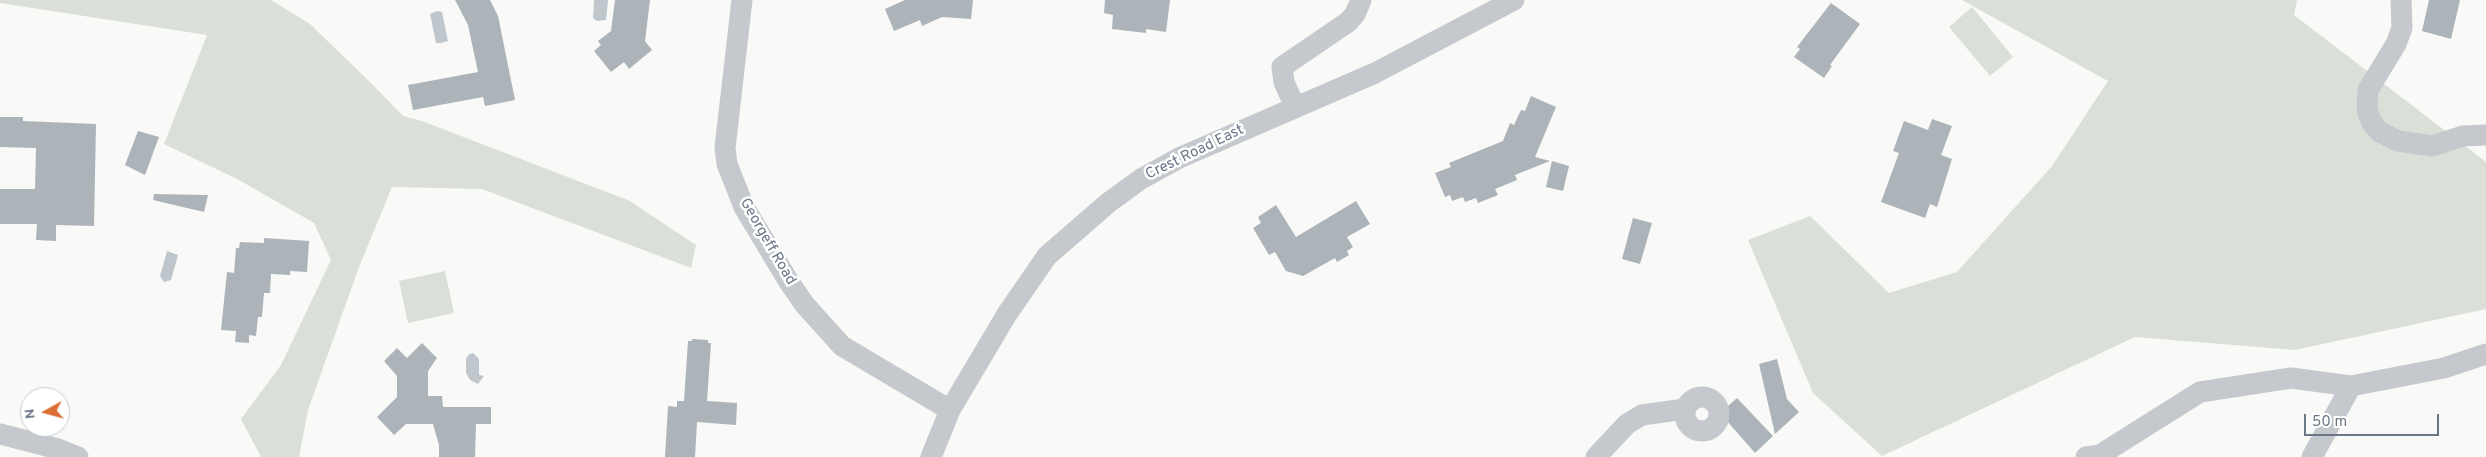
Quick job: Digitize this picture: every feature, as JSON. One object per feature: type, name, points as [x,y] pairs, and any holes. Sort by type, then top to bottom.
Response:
[{"type":"street","name":"Georgeff Road","points":[[742,0],[725,148],[727,164],[744,207],[789,282],[805,304],[842,346],[950,410]]},
{"type":"street","points":[[1295,108],[1284,82],[1282,67],[1348,22],[1355,14],[1361,0]]},
{"type":"street","name":"Crest Road East","points":[[931,457],[950,410],[1007,314],[1047,256],[1108,203],[1141,179],[1179,158],[1375,74],[1514,0]]},
{"type":"street","points":[[2401,0],[2402,28],[2396,44],[2368,90],[2368,110],[2372,123],[2380,132],[2398,141],[2432,146],[2462,136],[2486,135]]},
{"type":"street","points":[[2086,457],[2100,455],[2200,392],[2291,378],[2351,386],[2444,368],[2486,354]]},
{"type":"street","points":[[2312,457],[2351,386]]},
{"type":"street","points":[[1596,457],[1627,424],[1642,415],[1685,409]]},
{"type":"street","points":[[0,434],[58,449],[78,457]]},
{"type":"shaded area","points":[[0,0],[271,0],[310,24],[403,116],[422,121],[630,201],[696,245],[691,268],[482,189],[392,187],[359,267],[308,410],[299,457],[261,457],[241,419],[281,365],[331,260],[314,223],[239,180],[164,144],[207,35],[0,3]]},
{"type":"shaded area","points":[[594,0],[608,0],[606,20],[597,21],[593,18]]},
{"type":"shaded area","points":[[1962,0],[2297,0],[2294,15],[2486,162],[2486,309],[2295,350],[2135,337],[1882,456],[1813,393],[1748,240],[1810,216],[1889,293],[1957,272],[2052,166],[2108,81]]},
{"type":"shaded area","points":[[1972,7],[2013,57],[1990,76],[1949,27]]},
{"type":"shaded area","points":[[437,11],[442,12],[448,41],[441,43],[436,43],[430,14]]},
{"type":"shaded area","points":[[167,251],[178,255],[171,280],[164,282],[160,276]]},
{"type":"shaded area","points":[[445,271],[454,313],[408,323],[399,281]]},
{"type":"shaded area","points":[[473,353],[479,359],[479,375],[484,376],[478,384],[470,380],[466,373],[466,359],[469,354]]},
{"type":"building","points":[[455,0],[490,0],[498,16],[515,100],[485,106],[483,97],[413,110],[408,85],[478,72],[468,25]]},
{"type":"building","points":[[615,0],[650,0],[645,41],[652,50],[629,69],[624,62],[611,72],[594,51],[601,45],[598,41],[611,31]]},
{"type":"building","points":[[905,0],[973,0],[971,19],[942,17],[922,26],[920,20],[894,31],[885,9]]},
{"type":"building","points":[[1105,0],[1170,0],[1166,32],[1146,29],[1146,33],[1112,29],[1113,15],[1104,13]]},
{"type":"building","points":[[2429,0],[2460,0],[2451,39],[2422,31]]},
{"type":"building","points":[[1831,3],[1860,24],[1830,65],[1832,66],[1824,78],[1794,57],[1800,49],[1797,47]]},
{"type":"building","points":[[1531,96],[1556,107],[1535,157],[1550,161],[1515,175],[1517,180],[1495,189],[1498,195],[1478,203],[1476,198],[1465,202],[1463,197],[1452,201],[1450,195],[1445,197],[1435,173],[1451,167],[1449,163],[1503,141],[1510,123],[1514,125],[1521,110],[1525,111]]},
{"type":"building","points":[[0,117],[23,117],[23,121],[96,124],[94,226],[56,225],[56,241],[36,240],[37,224],[0,224],[0,189],[35,189],[36,148],[0,147]]},
{"type":"building","points":[[1932,119],[1952,126],[1941,155],[1952,159],[1937,207],[1930,204],[1925,218],[1881,202],[1899,153],[1893,151],[1904,121],[1928,130]]},
{"type":"building","points":[[138,131],[159,137],[145,175],[125,165]]},
{"type":"building","points":[[1552,161],[1569,166],[1563,191],[1546,187]]},
{"type":"building","points":[[154,194],[208,195],[204,212],[153,200]]},
{"type":"building","points":[[1356,201],[1370,224],[1347,237],[1353,247],[1347,251],[1349,255],[1337,262],[1335,258],[1303,276],[1286,271],[1275,252],[1269,255],[1253,228],[1261,223],[1258,217],[1276,205],[1296,237]]},
{"type":"building","points":[[1633,218],[1652,223],[1640,264],[1622,259]]},
{"type":"building","points":[[264,238],[309,241],[307,272],[290,271],[290,275],[271,274],[270,293],[264,293],[262,317],[258,317],[256,336],[249,335],[249,343],[235,342],[236,331],[221,330],[227,272],[234,273],[236,248],[239,248],[240,242],[264,243]]},
{"type":"building","points":[[692,339],[708,340],[708,343],[711,343],[707,401],[737,403],[736,425],[697,422],[695,457],[665,457],[668,406],[677,407],[677,401],[684,401],[688,341],[692,341]]},
{"type":"building","points":[[422,343],[437,358],[428,371],[428,396],[442,396],[443,407],[491,407],[491,424],[476,424],[475,457],[439,457],[439,445],[433,424],[406,424],[394,435],[377,417],[397,397],[397,376],[384,361],[397,348],[407,358]]},
{"type":"building","points":[[1777,359],[1787,399],[1799,412],[1775,434],[1759,364]]},
{"type":"building","points":[[1737,398],[1773,436],[1755,453],[1720,413]]}]
